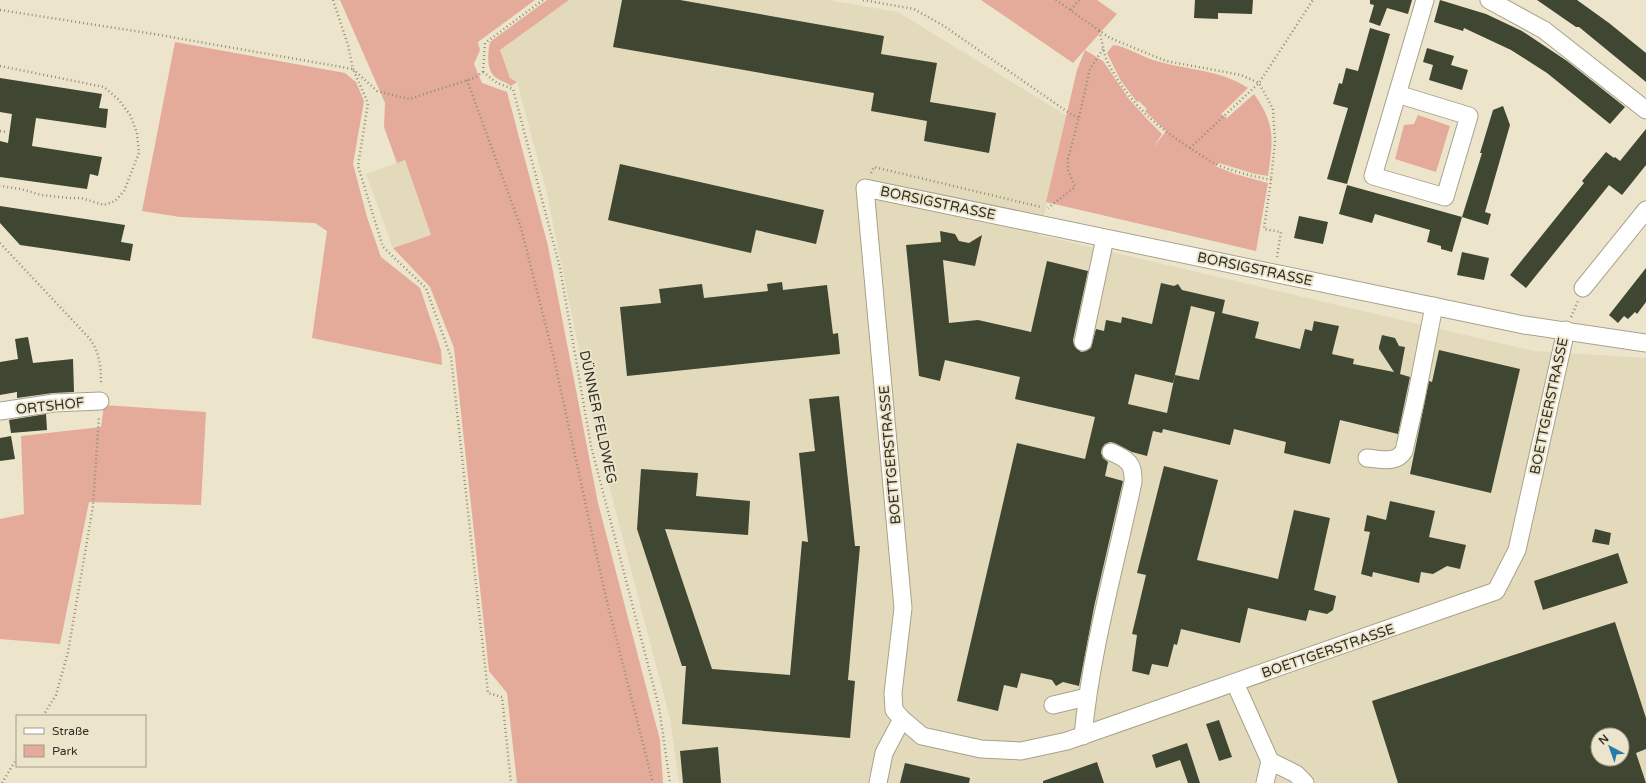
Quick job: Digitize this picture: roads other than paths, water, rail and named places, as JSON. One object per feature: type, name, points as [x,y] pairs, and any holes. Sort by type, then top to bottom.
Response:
[{"type":"street","points":[[1397,94],[1469,116],[1445,197],[1373,176],[1397,94],[1425,0]]},
{"type":"street","points":[[1489,0],[1544,30],[1646,110]]},
{"type":"street","name":"BORSIGSTRASSE","points":[[865,188],[1524,325],[1646,343]]},
{"type":"street","name":"BOETTGERSTRASSE","points":[[865,188],[903,608],[893,692],[894,710],[922,736],[981,749],[1021,751],[1067,741],[1496,591],[1517,550],[1566,330]]},
{"type":"street","points":[[1584,288],[1646,210]]},
{"type":"street","points":[[1083,342],[1105,238]]},
{"type":"street","points":[[1367,458],[1393,460],[1399,458],[1404,451],[1434,306]]},
{"type":"street","name":"ORTSHOF","points":[[0,411],[54,403],[100,401]]},
{"type":"street","points":[[1083,736],[1094,653],[1133,482],[1131,465],[1121,456],[1111,452]]},
{"type":"street","points":[[1235,683],[1270,761],[1296,774],[1305,783]]},
{"type":"street","points":[[1053,705],[1087,697]]},
{"type":"street","points":[[878,783],[884,753],[902,719]]},
{"type":"street","points":[[1264,783],[1270,761]]}]
